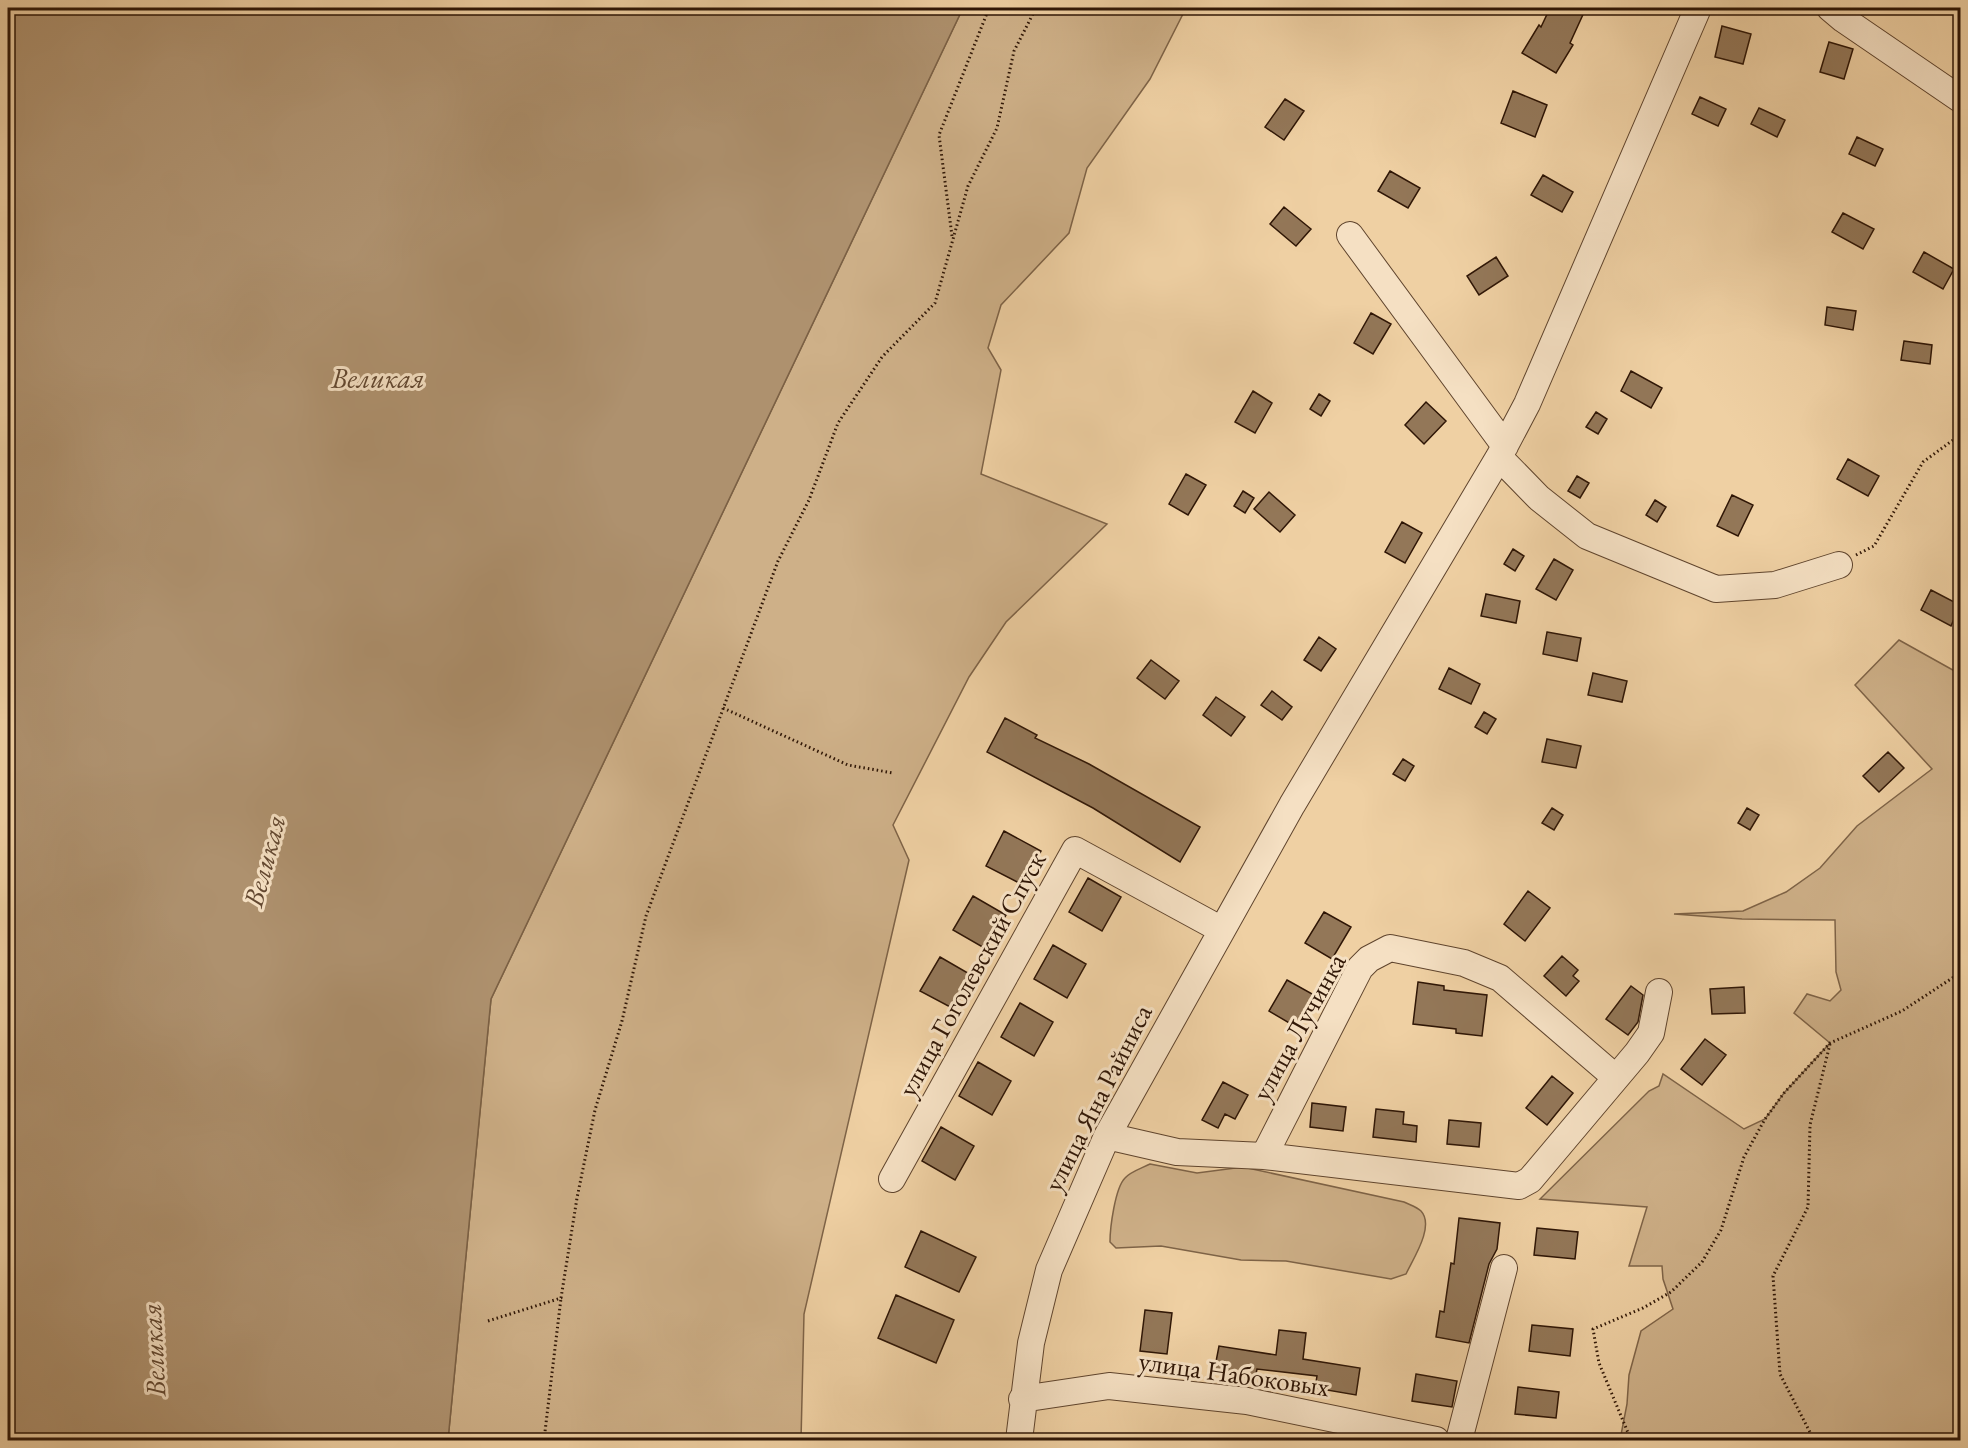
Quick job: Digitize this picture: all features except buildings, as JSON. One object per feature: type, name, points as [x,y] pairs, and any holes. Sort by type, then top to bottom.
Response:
[{"type":"street","name":"улица Яна Райниса","points":[[1019,1440],[1030,1343],[1049,1270],[1107,1136],[1292,805],[1502,452],[1555,344],[1698,8]]},
{"type":"street","points":[[1830,8],[1843,20],[1960,99]]},
{"type":"street","points":[[1350,235],[1502,452],[1539,498],[1587,536],[1716,589],[1775,585],[1839,565]]},
{"type":"street","name":"улица Гоголевский Спуск","points":[[892,1179],[1075,850],[1222,930]]},
{"type":"street","name":"улица Лучинка","points":[[1264,1156],[1360,968],[1369,959],[1390,948],[1464,963],[1500,978],[1615,1077]]},
{"type":"street","points":[[1107,1136],[1177,1152],[1264,1156],[1519,1186],[1530,1180],[1651,1033],[1659,992]]},
{"type":"street","points":[[1459,1440],[1504,1268]]},
{"type":"street","name":"улица Набоковых","points":[[1022,1399],[1109,1386],[1247,1401],[1436,1440]]},
{"type":"path","points":[[952,238],[939,135],[988,8]]},
{"type":"path","points":[[544,1440],[561,1298],[595,1110],[622,1021],[646,916],[778,561],[809,500],[838,423],[882,357],[935,303],[968,186],[997,128],[1014,51],[1036,8]]},
{"type":"path","points":[[1839,565],[1874,546],[1923,462],[1960,435]]},
{"type":"path","points":[[723,708],[848,765],[893,773]]},
{"type":"path","points":[[1631,1440],[1599,1363],[1593,1329],[1643,1308],[1671,1292],[1702,1262],[1720,1230],[1744,1157],[1765,1119],[1784,1092],[1830,1042],[1902,1011],[1960,973]]},
{"type":"path","points":[[1814,1440],[1780,1374],[1773,1276],[1808,1207],[1810,1125],[1830,1042]]},
{"type":"path","points":[[488,1321],[561,1298]]},
{"type":"shaded area","points":[[963,8],[1186,8],[1150,79],[1087,168],[1069,233],[1001,305],[988,348],[1001,370],[981,474],[1107,524],[1006,622],[969,677],[893,825],[909,860],[804,1314],[801,1440],[448,1440],[491,999]]},
{"type":"shaded area","points":[[1899,640],[1960,674],[1960,1440],[1620,1440],[1627,1404],[1629,1375],[1641,1331],[1673,1309],[1663,1279],[1662,1266],[1629,1266],[1647,1207],[1540,1199],[1649,1091],[1659,1086],[1663,1074],[1744,1129],[1765,1119],[1784,1093],[1830,1043],[1794,1013],[1807,994],[1830,1001],[1841,990],[1836,972],[1835,920],[1742,919],[1674,914],[1743,911],[1786,892],[1820,868],[1857,826],[1932,769],[1855,685]]},
{"type":"shaded area","points":[[1150,1164],[1197,1173],[1243,1167],[1404,1202],[1421,1211],[1425,1217],[1424,1234],[1406,1274],[1391,1279],[1286,1261],[1241,1260],[1161,1246],[1116,1248],[1110,1242],[1110,1236],[1118,1190],[1127,1176]]},
{"type":"water","name":"Великая","points":[[8,8],[963,8],[491,999],[448,1440],[8,1440]]}]
